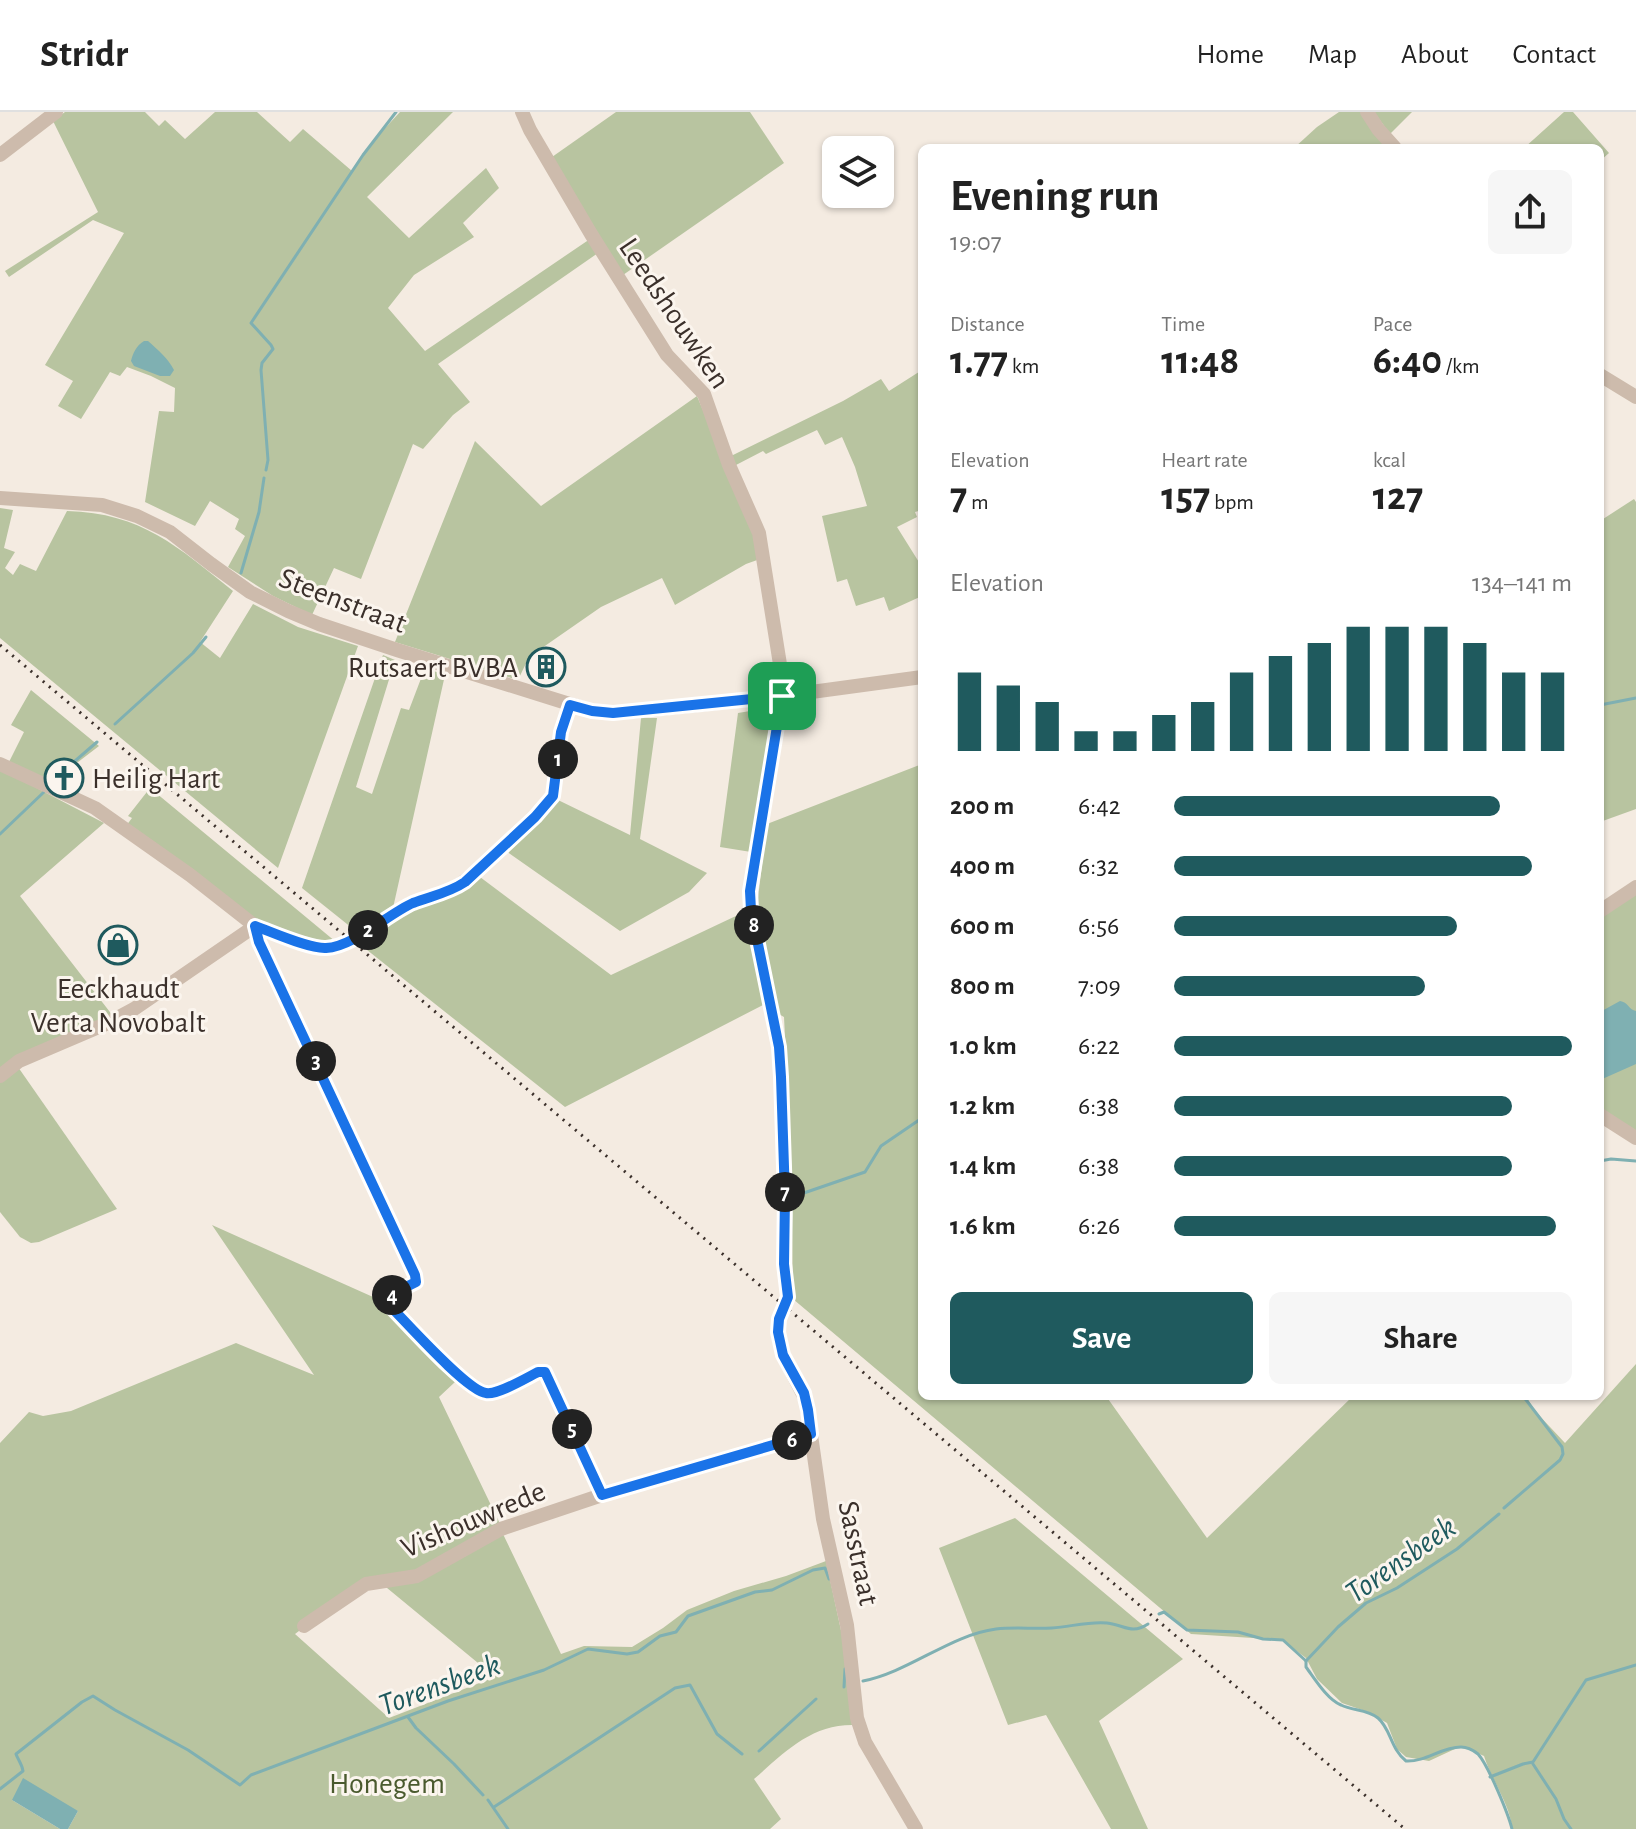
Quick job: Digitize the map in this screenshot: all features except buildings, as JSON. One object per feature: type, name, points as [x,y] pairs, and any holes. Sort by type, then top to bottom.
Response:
[{"type":"street","points":[[0,155],[56,112]]},
{"type":"street","name":"Leedshouwken","points":[[522,112],[628,295],[667,355],[704,394],[729,465],[759,533],[782,696]]},
{"type":"street","points":[[1367,112],[1391,144]]},
{"type":"street","points":[[1604,377],[1636,397]]},
{"type":"street","name":"Steenstraat","points":[[0,498],[102,505],[137,516],[170,532],[250,592],[288,611],[592,711],[613,713],[782,696],[918,678]]},
{"type":"street","name":"Sasstraat","points":[[782,696],[750,891],[751,910],[779,1047],[781,1077],[784,1264],[788,1297],[779,1319],[779,1339],[783,1355],[804,1393],[808,1410],[823,1519],[847,1625],[857,1718],[865,1742],[916,1829]]},
{"type":"street","points":[[0,764],[95,808],[190,875],[255,926],[318,948],[333,947],[359,936],[410,904],[454,889],[465,882],[535,817],[553,796],[561,732],[570,705]]},
{"type":"street","points":[[1604,908],[1636,887]]},
{"type":"street","points":[[0,1076],[19,1061],[134,1009],[255,926]]},
{"type":"street","points":[[255,926],[259,942],[415,1275],[416,1282],[392,1294],[390,1306],[467,1383],[485,1393],[545,1372],[602,1495]]},
{"type":"street","points":[[1604,1118],[1636,1138]]},
{"type":"street","name":"Vishouwrede","points":[[304,1626],[366,1584],[417,1576],[501,1529],[602,1495],[811,1434]]},
{"type":"green space","points":[[65,112],[145,112],[159,126],[165,120],[185,139],[215,112],[257,112],[290,142],[303,129],[352,171],[400,112],[453,112],[367,197],[409,238],[486,168],[499,188],[463,223],[474,237],[414,275],[388,308],[425,351],[590,239],[598,253],[438,364],[470,402],[453,415],[423,449],[413,444],[361,579],[334,568],[312,615],[273,596],[228,567],[245,536],[235,529],[239,519],[210,501],[195,526],[145,502],[159,411],[174,412],[175,388],[127,367],[120,376],[110,372],[81,419],[58,406],[73,381],[45,365],[124,233],[93,220],[9,277],[5,271],[98,212],[53,121]]},
{"type":"green space","points":[[616,112],[750,112],[784,163],[623,275],[552,157]]},
{"type":"green space","points":[[1339,112],[1364,112],[1386,144],[1298,144]]},
{"type":"green space","points":[[1374,112],[1412,112],[1390,134]]},
{"type":"green space","points":[[1564,112],[1573,112],[1601,144],[1528,144]]},
{"type":"green space","points":[[918,373],[918,511],[915,512],[917,517],[897,527],[918,561],[918,598],[889,611],[884,597],[856,606],[847,579],[837,582],[822,516],[867,506],[842,437],[825,445],[817,430],[736,465],[731,456],[881,379],[889,391]]},
{"type":"green space","points":[[697,396],[751,525],[760,559],[675,605],[662,578],[601,607],[529,657],[518,680],[395,642],[475,441],[541,506]]},
{"type":"green space","points":[[1634,499],[1636,502],[1636,809],[1604,821],[1604,518]]},
{"type":"green space","points":[[0,508],[13,510],[4,548],[15,552],[5,568],[13,575],[20,564],[36,571],[67,511],[117,518],[158,535],[176,547],[233,591],[200,642],[220,658],[253,604],[298,627],[358,646],[278,868],[0,638]]},
{"type":"green space","points":[[383,655],[395,660],[356,787],[372,794],[401,708],[409,710],[425,668],[445,675],[393,908],[357,932],[302,888]]},
{"type":"green space","points":[[31,690],[99,746],[52,782],[9,762],[24,732],[11,725]]},
{"type":"green space","points":[[776,706],[751,852],[720,847],[738,713],[754,707]]},
{"type":"green space","points":[[641,718],[657,718],[640,839],[707,873],[689,892],[620,931],[506,851],[558,800],[630,835]]},
{"type":"green space","points":[[918,766],[918,1400],[1109,1400],[1207,1538],[1349,1400],[1528,1400],[1565,1443],[1636,1364],[1636,1829],[1512,1829],[1508,1811],[1484,1756],[1466,1748],[1457,1748],[1429,1761],[1406,1757],[1397,1749],[1387,1723],[1342,1703],[1317,1679],[1306,1658],[1282,1640],[1191,1634],[793,1299],[791,1157],[784,1017],[763,1005],[565,1107],[357,942],[393,920],[480,877],[611,975],[757,906],[767,824]]},
{"type":"green space","points":[[0,769],[104,823],[20,896],[113,1016],[0,1070]]},
{"type":"green space","points":[[150,788],[336,942],[328,946],[264,928],[126,826],[132,818],[128,816]]},
{"type":"green space","points":[[1636,889],[1636,1133],[1604,1112],[1604,911]]},
{"type":"green space","points":[[18,1067],[117,1209],[31,1243],[20,1237],[0,1212],[0,1080]]},
{"type":"green space","name":"Honegem","points":[[212,1225],[382,1301],[455,1382],[439,1397],[501,1526],[416,1572],[365,1581],[295,1634],[389,1718],[495,1677],[381,1583],[401,1581],[502,1532],[561,1654],[584,1646],[632,1647],[687,1610],[826,1561],[845,1649],[852,1725],[837,1726],[810,1735],[787,1750],[754,1779],[781,1819],[770,1829],[68,1829],[78,1811],[12,1800],[60,1829],[0,1829],[0,1443],[29,1412],[43,1416],[71,1411],[236,1343],[314,1375]]},
{"type":"green space","points":[[1015,1518],[1183,1659],[1099,1721],[1148,1829],[1111,1829],[1046,1715],[1008,1725],[939,1548]]},
{"type":"water","points":[[144,341],[148,341],[169,362],[174,370],[170,376],[160,376],[134,366],[131,361],[133,355]]},
{"type":"water","points":[[1620,1001],[1636,1011],[1636,1064],[1604,1078],[1604,1010]]},
{"type":"water","points":[[23,1778],[78,1811],[68,1829],[60,1829],[12,1800]]},
{"type":"waterway","points":[[266,470],[268,460],[261,370],[262,363],[273,349],[251,323],[363,155],[396,112]]},
{"type":"waterway","points":[[241,573],[259,512],[264,478]]},
{"type":"waterway","points":[[115,724],[193,653],[206,637]]},
{"type":"waterway","points":[[1604,704],[1636,698]]},
{"type":"waterway","points":[[54,779],[97,742]]},
{"type":"waterway","points":[[0,834],[44,792]]},
{"type":"waterway","points":[[798,1195],[865,1172],[881,1146],[918,1121]]},
{"type":"waterway","name":"Torensbeek","points":[[1604,1160],[1636,1161]]},
{"type":"waterway","name":"Torensbeek","points":[[1504,1508],[1560,1460],[1563,1454],[1562,1447],[1526,1400]]},
{"type":"waterway","name":"Torensbeek","points":[[1159,1614],[1164,1612],[1187,1630],[1238,1632],[1263,1639],[1283,1640],[1306,1661],[1366,1603],[1397,1588],[1457,1549],[1499,1514]]},
{"type":"waterway","name":"Torensbeek","points":[[0,1789],[23,1771],[16,1754],[93,1696],[188,1750],[240,1785],[251,1775],[448,1701],[544,1670],[588,1649],[627,1654],[638,1652],[660,1636],[676,1632],[688,1616],[755,1592],[772,1590],[813,1570],[825,1568],[829,1579]]},
{"type":"waterway","name":"Torensbeek","points":[[863,1681],[897,1670],[962,1638],[996,1629],[1052,1628],[1086,1623],[1113,1624],[1132,1629],[1148,1624]]},
{"type":"waterway","points":[[1306,1661],[1306,1667],[1331,1698],[1341,1705],[1378,1718],[1406,1761],[1454,1748],[1465,1748],[1478,1754],[1497,1790],[1512,1829]]},
{"type":"waterway","points":[[1490,1777],[1533,1762],[1586,1680],[1636,1665]]},
{"type":"waterway","name":"Torensbeek","points":[[844,1687],[845,1669]]},
{"type":"waterway","points":[[494,1807],[675,1688],[690,1685],[717,1734],[742,1754]]},
{"type":"waterway","points":[[759,1751],[816,1699]]},
{"type":"waterway","points":[[408,1717],[483,1795]]},
{"type":"waterway","points":[[1533,1764],[1571,1829]]},
{"type":"waterway","points":[[488,1800],[508,1829]]},
{"type":"railway","points":[[0,645],[1405,1829]]},
{"type":"place","name":"Rutsaert BVBA","points":[[546,667]]},
{"type":"place","name":"Heilig Hart","points":[[64,778]]},
{"type":"place","name":"Eeckhaudt Verta Novobalt","points":[[118,945]]},
{"type":"route","points":[[782,696],[750,891],[751,910],[779,1047],[781,1077],[784,1264],[788,1297],[779,1319],[778,1332],[783,1355],[804,1393],[811,1434],[602,1495],[545,1372],[485,1393],[467,1383],[390,1306],[392,1294],[416,1282],[415,1275],[259,942],[255,926],[318,948],[333,947],[359,936],[410,904],[454,889],[465,882],[535,817],[553,796],[561,732],[570,705],[613,713],[782,696]]}]
